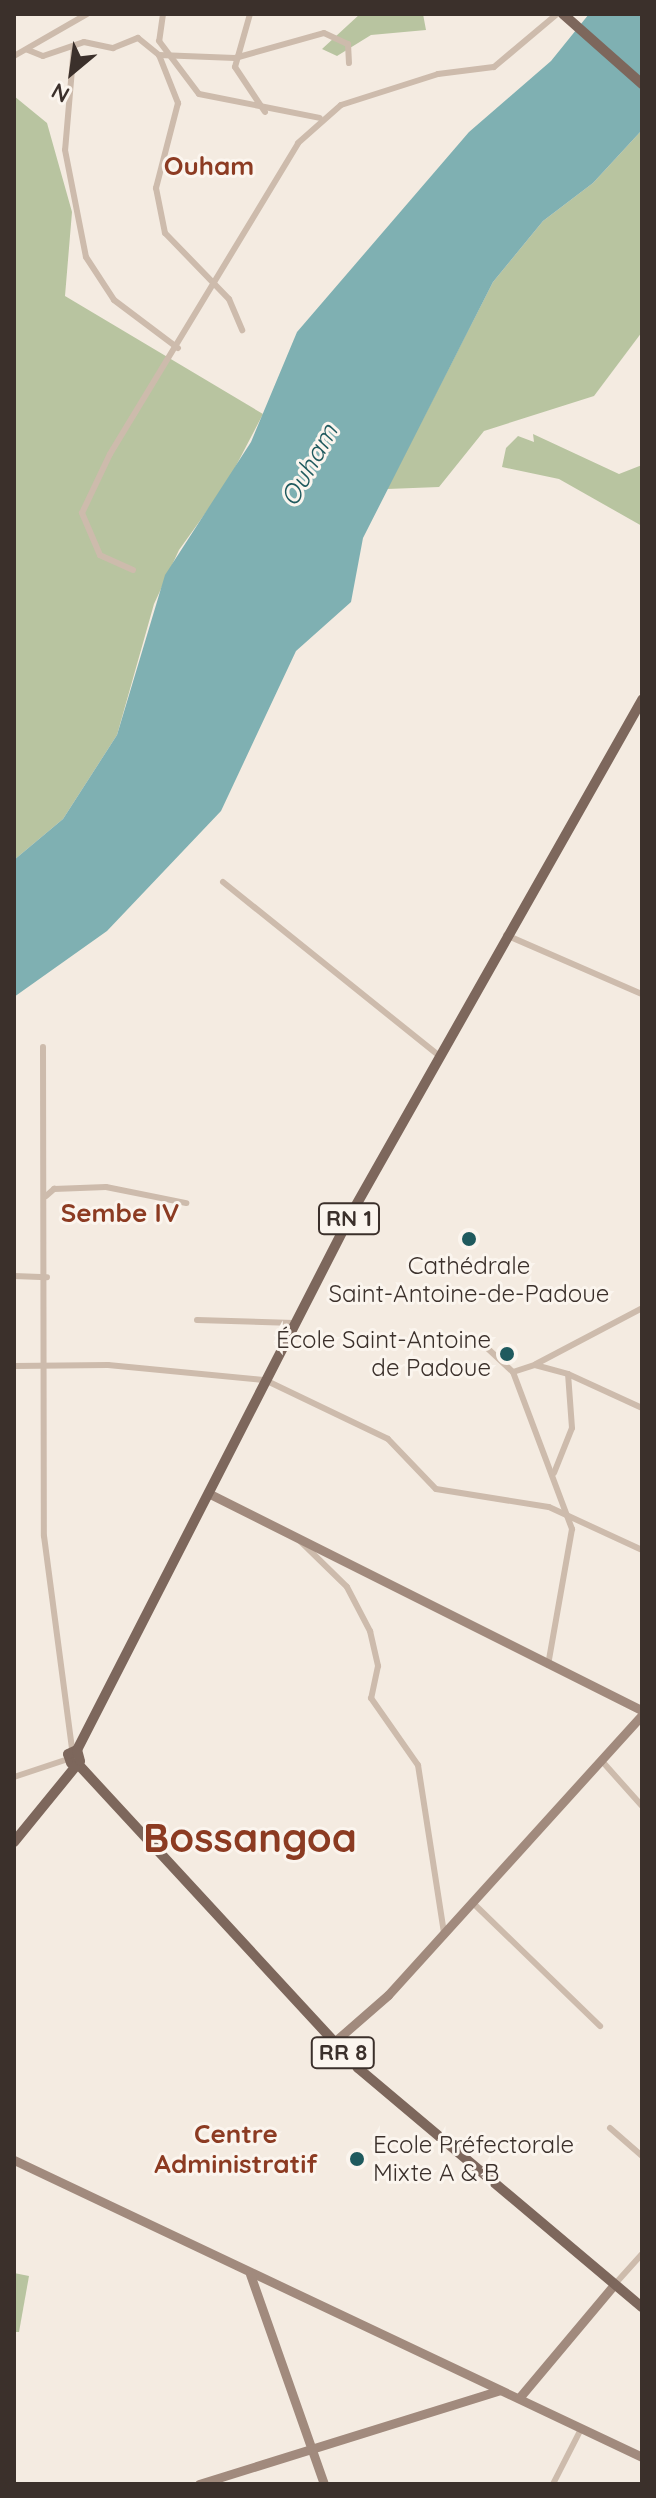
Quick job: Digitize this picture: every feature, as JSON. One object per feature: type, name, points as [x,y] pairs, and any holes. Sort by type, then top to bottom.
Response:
[{"type":"main road","points":[[568,18],[642,84]]},
{"type":"main road","name":"RN 1","points":[[14,1842],[73,1757],[294,1323],[438,1055],[504,934],[642,700]]},
{"type":"main road","name":"RR 8","points":[[73,1757],[333,2043],[613,2286],[642,2307]]},
{"type":"street","points":[[14,56],[87,14]]},
{"type":"street","points":[[163,14],[159,41],[168,57],[199,94],[265,112],[320,118],[438,74],[494,67],[557,14]]},
{"type":"street","points":[[250,14],[235,58],[265,112]]},
{"type":"street","points":[[28,50],[43,56],[74,46],[113,48],[138,38],[159,55],[168,57],[235,58],[324,33],[348,44],[349,63]]},
{"type":"street","points":[[74,46],[65,150],[86,257],[114,300],[178,348]]},
{"type":"street","points":[[159,55],[178,103],[156,188],[165,233],[215,291],[229,299],[242,330]]},
{"type":"street","points":[[133,570],[100,555],[82,513],[178,348],[320,118]]},
{"type":"street","points":[[223,882],[438,1055]]},
{"type":"street","points":[[504,934],[642,994]]},
{"type":"street","points":[[14,1777],[73,1757],[44,1536],[47,1277],[43,1047]]},
{"type":"street","points":[[46,1196],[54,1189],[106,1187],[186,1203]]},
{"type":"street","points":[[14,1276],[47,1277]]},
{"type":"street","points":[[513,1372],[535,1365],[642,1308]]},
{"type":"street","points":[[197,1320],[294,1323]]},
{"type":"street","points":[[485,1346],[513,1372],[554,1473],[573,1542],[548,1665]]},
{"type":"street","points":[[14,1366],[47,1364],[265,1380],[388,1439],[436,1489],[563,1513],[642,1550]]},
{"type":"street","points":[[535,1365],[568,1374],[642,1408]]},
{"type":"street","points":[[554,1473],[572,1428],[568,1374]]},
{"type":"street","points":[[208,1493],[642,1712],[473,1903],[333,2043]]},
{"type":"street","points":[[296,1537],[347,1587],[370,1631],[378,1666],[371,1698],[418,1765],[444,1933]]},
{"type":"street","points":[[599,1757],[642,1806]]},
{"type":"street","points":[[473,1903],[600,2026]]},
{"type":"street","points":[[610,2128],[642,2156]]},
{"type":"street","points":[[14,2160],[642,2457]]},
{"type":"street","points":[[519,2398],[642,2254]]},
{"type":"street","points":[[250,2274],[324,2484]]},
{"type":"street","points":[[199,2484],[500,2390]]},
{"type":"street","points":[[553,2484],[581,2429]]},
{"type":"green space","points":[[360,14],[423,14],[426,30],[371,35],[337,56],[322,49]]},
{"type":"green space","points":[[14,96],[47,123],[72,212],[65,296],[263,414],[227,483],[179,550],[154,604],[117,735],[63,819],[14,860]]},
{"type":"green space","points":[[642,130],[642,332],[594,396],[484,431],[439,487],[387,489],[493,282],[543,221],[593,183]]},
{"type":"green space","points":[[533,434],[619,474],[642,465],[642,526],[559,479],[502,467],[506,448],[518,436],[534,442]]},
{"type":"green space","points":[[14,2273],[29,2276],[19,2332],[14,2332]]},
{"type":"water","points":[[589,14],[642,14],[642,130],[593,183],[543,221],[493,282],[363,538],[351,602],[296,651],[221,811],[107,931],[14,997],[14,860],[63,819],[117,735],[165,575],[251,442],[297,332],[469,132],[551,61]]},
{"type":"place","name":"Cathédrale Saint-Antoine-de-Padoue","points":[[469,1239]]},
{"type":"place","name":"École Saint-Antoine de Padoue","points":[[507,1354]]},
{"type":"place","name":"Ecole Préfectorale Mixte A & B","points":[[357,2159]]},
{"type":"district","name":"Ouham","points":[[209,166]]},
{"type":"district","name":"Sembe IV","points":[[120,1213]]},
{"type":"district","name":"Bossangoa","points":[[250,1837]]},
{"type":"district","name":"Centre Administratif","points":[[236,2149]]}]
